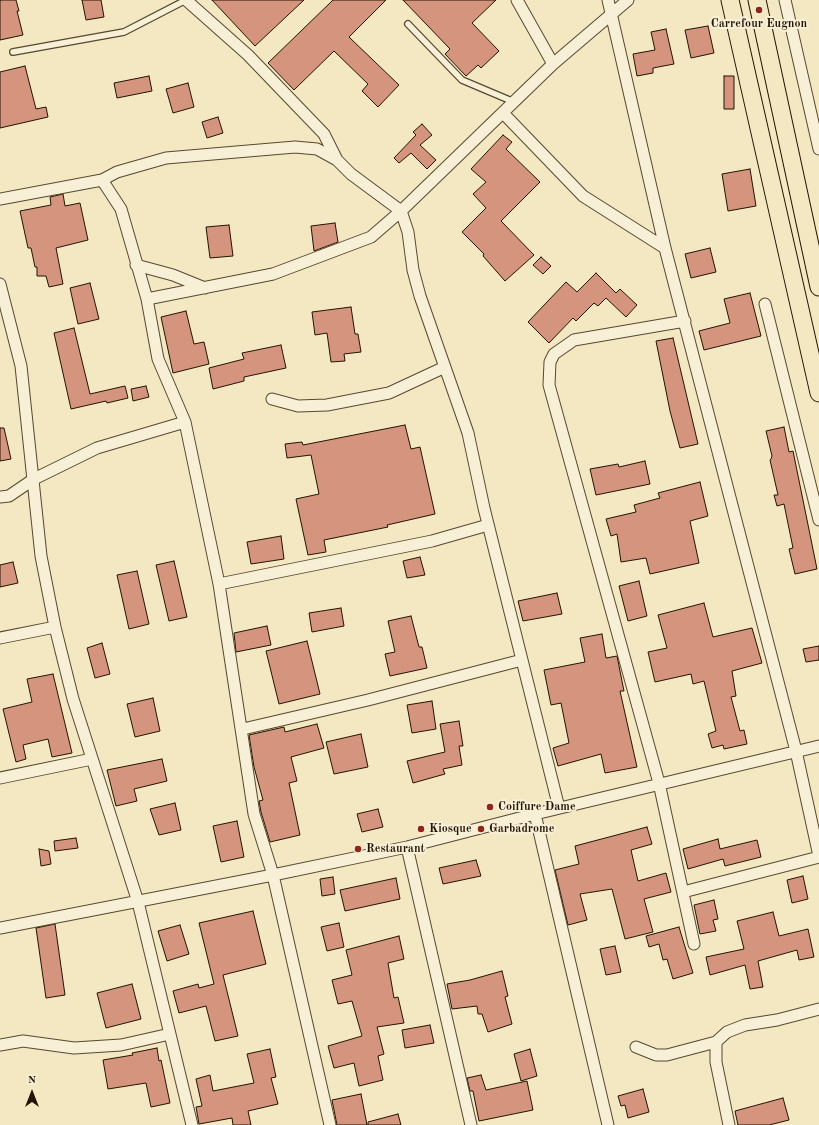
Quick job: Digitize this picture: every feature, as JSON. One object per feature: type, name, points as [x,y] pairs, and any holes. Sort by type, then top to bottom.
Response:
[{"type":"main road","points":[[730,0],[819,393]]},
{"type":"main road","points":[[757,0],[819,286]]},
{"type":"street","points":[[186,0],[248,55],[324,134],[337,160],[351,174],[401,211],[408,232],[413,270],[420,296],[468,433],[488,525],[559,808]]},
{"type":"street","points":[[517,0],[553,64]]},
{"type":"street","points":[[608,0],[665,248],[796,751],[819,857],[683,892]]},
{"type":"street","points":[[147,299],[273,274],[371,237],[401,211],[553,64],[628,0]]},
{"type":"street","points":[[785,0],[819,149]]},
{"type":"street","points":[[503,113],[583,196],[665,248]]},
{"type":"street","points":[[0,199],[102,180],[117,172],[166,158],[296,147],[317,150],[337,160]]},
{"type":"street","points":[[102,180],[121,210],[147,299],[158,359],[185,422],[219,584],[243,729],[254,814],[273,875],[330,1125]]},
{"type":"street","points":[[136,265],[173,275],[205,288]]},
{"type":"street","points":[[0,284],[20,366],[34,479],[41,556],[55,627],[73,699],[138,902],[192,1125]]},
{"type":"street","points":[[765,304],[819,520]]},
{"type":"street","points":[[685,321],[574,340],[554,354],[550,362],[549,385],[658,784],[694,944]]},
{"type":"street","points":[[272,399],[298,406],[327,405],[389,393],[444,367]]},
{"type":"street","points":[[0,497],[9,496],[34,479],[97,448],[185,422]]},
{"type":"street","points":[[219,584],[432,540],[488,525]]},
{"type":"street","points":[[0,638],[55,627]]},
{"type":"street","points":[[243,729],[368,700],[522,660]]},
{"type":"street","points":[[0,928],[138,902],[406,847],[534,814],[819,746]]},
{"type":"street","points":[[0,778],[92,759]]},
{"type":"street","points":[[534,814],[608,1125]]},
{"type":"street","points":[[406,847],[471,1125]]},
{"type":"street","points":[[636,1047],[656,1055],[667,1055],[716,1042],[727,1032],[745,1025],[777,1020],[819,1009]]},
{"type":"street","points":[[0,1045],[23,1041],[74,1048],[121,1045],[170,1034]]},
{"type":"street","points":[[716,1042],[716,1062],[729,1125]]},
{"type":"lane","points":[[13,52],[124,32],[186,0]]},
{"type":"lane","points":[[408,24],[462,80],[514,102]]},
{"type":"building","points":[[0,0],[16,0],[23,35],[0,40]]},
{"type":"building","points":[[82,0],[101,0],[104,17],[86,20]]},
{"type":"building","points":[[212,0],[304,0],[255,46]]},
{"type":"building","points":[[333,0],[386,0],[349,37],[399,85],[378,107],[362,91],[368,84],[334,51],[294,90],[268,63]]},
{"type":"building","points":[[403,0],[496,0],[472,23],[499,51],[481,68],[478,65],[466,76],[445,54],[450,49]]},
{"type":"building","points":[[708,26],[714,53],[691,58],[685,30]]},
{"type":"building","points":[[666,29],[674,64],[653,68],[653,73],[637,76],[633,54],[655,50],[651,32]]},
{"type":"building","points":[[25,66],[36,109],[46,107],[48,117],[0,128],[0,72]]},
{"type":"building","points":[[149,76],[152,91],[117,98],[114,83]]},
{"type":"building","points":[[724,76],[734,76],[734,109],[724,109]]},
{"type":"building","points":[[188,83],[194,107],[173,113],[166,89]]},
{"type":"building","points":[[218,117],[223,133],[207,138],[202,122]]},
{"type":"building","points":[[422,124],[432,135],[420,145],[436,160],[427,169],[411,153],[399,163],[394,158],[416,135],[413,132]]},
{"type":"building","points":[[503,135],[512,142],[506,149],[540,182],[501,221],[534,255],[505,281],[483,256],[484,254],[462,232],[486,208],[473,194],[486,182],[471,169]]},
{"type":"building","points":[[750,169],[756,206],[728,211],[722,174]]},
{"type":"building","points":[[63,194],[65,206],[80,203],[88,240],[56,248],[63,284],[49,287],[46,276],[37,276],[37,267],[35,267],[31,248],[28,248],[20,211],[51,205],[50,197]]},
{"type":"building","points":[[335,223],[338,242],[314,251],[311,226]]},
{"type":"building","points":[[229,225],[233,256],[210,258],[206,227]]},
{"type":"building","points":[[710,248],[716,272],[691,278],[685,254]]},
{"type":"building","points":[[541,257],[551,266],[543,274],[533,265]]},
{"type":"building","points":[[596,273],[616,293],[620,289],[637,305],[626,317],[606,298],[598,306],[594,303],[576,321],[573,318],[549,343],[528,322],[566,282],[577,292]]},
{"type":"building","points":[[90,283],[99,319],[78,324],[70,288]]},
{"type":"building","points":[[750,293],[761,336],[704,350],[699,331],[730,323],[724,299]]},
{"type":"building","points":[[351,307],[355,334],[358,334],[361,352],[344,354],[345,361],[331,362],[327,333],[315,335],[312,312]]},
{"type":"building","points":[[186,311],[194,344],[204,342],[209,364],[173,373],[161,317]]},
{"type":"building","points":[[74,328],[90,394],[125,386],[128,398],[107,403],[106,401],[71,409],[54,333]]},
{"type":"building","points":[[673,338],[698,444],[680,448],[670,411],[656,341]]},
{"type":"building","points":[[281,345],[286,368],[244,377],[244,381],[213,389],[209,368],[244,359],[242,353]]},
{"type":"building","points":[[146,386],[149,397],[133,401],[131,389]]},
{"type":"building","points":[[405,425],[411,449],[420,447],[435,514],[387,525],[388,527],[324,540],[326,552],[308,555],[296,499],[319,494],[311,455],[287,458],[285,444],[302,442],[303,445]]},
{"type":"building","points":[[784,427],[789,452],[793,451],[817,569],[795,574],[789,549],[793,548],[784,504],[777,506],[774,495],[778,495],[770,460],[772,456],[766,431]]},
{"type":"building","points":[[0,428],[4,428],[11,459],[0,461]]},
{"type":"building","points":[[645,461],[650,484],[596,495],[590,469],[618,464],[619,467]]},
{"type":"building","points":[[700,482],[708,516],[690,521],[699,563],[650,574],[646,558],[621,562],[617,534],[611,536],[606,519],[636,512],[634,505],[660,498],[658,493]]},
{"type":"building","points":[[281,536],[284,559],[251,564],[247,542]]},
{"type":"building","points":[[420,557],[425,575],[407,578],[403,561]]},
{"type":"building","points":[[174,561],[187,617],[169,621],[156,565]]},
{"type":"building","points":[[13,562],[18,583],[0,587],[0,565]]},
{"type":"building","points":[[137,571],[149,624],[129,629],[117,575]]},
{"type":"building","points":[[639,581],[647,616],[628,621],[619,586]]},
{"type":"building","points":[[557,593],[562,614],[523,621],[518,601]]},
{"type":"building","points":[[704,603],[713,637],[752,628],[762,663],[732,671],[736,696],[731,697],[740,731],[744,730],[747,744],[724,749],[723,745],[712,748],[708,734],[716,731],[704,681],[693,684],[691,674],[655,682],[648,652],[667,648],[658,615]]},
{"type":"building","points":[[341,608],[344,626],[312,632],[309,613]]},
{"type":"building","points":[[411,616],[419,647],[422,647],[427,668],[390,676],[385,654],[395,652],[388,621]]},
{"type":"building","points":[[267,626],[271,645],[236,652],[234,633]]},
{"type":"building","points":[[602,634],[606,658],[617,656],[624,691],[620,691],[637,767],[605,773],[601,754],[558,766],[553,748],[569,743],[561,703],[551,705],[544,670],[585,662],[580,638]]},
{"type":"building","points":[[307,641],[320,694],[279,704],[266,651]]},
{"type":"building","points":[[102,643],[110,674],[95,678],[87,648]]},
{"type":"building","points":[[819,646],[819,660],[806,662],[803,649]]},
{"type":"building","points":[[53,674],[72,753],[52,757],[48,739],[23,745],[26,759],[16,762],[3,709],[32,702],[27,679]]},
{"type":"building","points":[[153,698],[160,731],[135,737],[127,704]]},
{"type":"building","points":[[432,701],[436,729],[412,733],[407,705]]},
{"type":"building","points":[[459,721],[463,746],[459,746],[462,765],[443,769],[445,774],[413,783],[407,761],[445,752],[440,724]]},
{"type":"building","points":[[317,724],[324,748],[291,757],[297,781],[289,783],[300,835],[270,842],[261,812],[259,801],[263,800],[254,767],[249,735],[284,727],[285,732]]},
{"type":"building","points":[[361,734],[368,767],[334,774],[326,742]]},
{"type":"building","points":[[162,759],[167,781],[134,789],[137,801],[116,806],[107,770]]},
{"type":"building","points":[[175,803],[181,830],[159,835],[150,809]]},
{"type":"building","points":[[378,809],[383,827],[362,832],[357,814]]},
{"type":"building","points":[[237,821],[244,857],[221,862],[213,826]]},
{"type":"building","points":[[647,827],[652,844],[631,850],[638,881],[666,873],[671,892],[644,899],[653,932],[625,939],[612,889],[580,894],[587,920],[568,925],[555,870],[579,864],[575,846]]},
{"type":"building","points":[[76,838],[78,848],[55,851],[54,841]]},
{"type":"building","points":[[718,839],[720,849],[757,840],[761,857],[725,866],[723,859],[688,869],[683,849]]},
{"type":"building","points":[[39,849],[49,851],[51,864],[41,866]]},
{"type":"building","points":[[476,860],[481,876],[443,884],[439,868]]},
{"type":"building","points":[[803,876],[808,899],[792,903],[787,880]]},
{"type":"building","points":[[333,877],[335,894],[322,896],[320,879]]},
{"type":"building","points":[[396,878],[400,899],[345,911],[340,890]]},
{"type":"building","points":[[714,900],[718,919],[713,920],[716,931],[700,934],[694,905]]},
{"type":"building","points":[[253,911],[266,964],[223,975],[238,1036],[215,1041],[206,1006],[179,1013],[173,991],[198,984],[199,988],[214,984],[199,923]]},
{"type":"building","points":[[773,912],[779,936],[808,929],[814,957],[799,960],[797,950],[758,961],[763,987],[750,989],[745,965],[710,975],[706,957],[744,949],[737,921]]},
{"type":"building","points":[[339,923],[344,947],[327,951],[321,927]]},
{"type":"building","points":[[55,924],[65,995],[46,998],[36,928]]},
{"type":"building","points":[[180,925],[189,954],[167,961],[158,931]]},
{"type":"building","points":[[679,927],[693,973],[673,979],[667,959],[663,960],[659,944],[649,947],[646,936]]},
{"type":"building","points":[[399,936],[404,959],[388,963],[394,998],[398,997],[404,1023],[377,1027],[384,1054],[378,1056],[383,1080],[359,1086],[354,1063],[334,1068],[328,1046],[362,1036],[352,1001],[338,1004],[332,980],[352,975],[346,950]]},
{"type":"building","points":[[615,946],[621,972],[606,975],[600,949]]},
{"type":"building","points":[[502,971],[508,996],[505,997],[512,1024],[488,1032],[482,1014],[478,1014],[477,1006],[452,1009],[447,984],[470,980]]},
{"type":"building","points":[[132,984],[141,1019],[106,1028],[97,993]]},
{"type":"building","points":[[430,1025],[434,1043],[405,1048],[402,1030]]},
{"type":"building","points":[[157,1048],[170,1103],[151,1107],[146,1083],[108,1089],[103,1060],[133,1055],[132,1053]]},
{"type":"building","points":[[270,1049],[276,1077],[271,1078],[278,1104],[248,1111],[251,1125],[233,1125],[232,1118],[199,1124],[196,1107],[202,1106],[196,1079],[210,1075],[213,1091],[254,1083],[247,1054]]},
{"type":"building","points":[[530,1049],[537,1076],[521,1081],[514,1054]]},
{"type":"building","points":[[481,1075],[486,1090],[527,1081],[533,1110],[479,1121],[473,1091],[470,1091],[467,1078]]},
{"type":"building","points":[[643,1089],[649,1112],[628,1118],[625,1105],[621,1106],[618,1096]]},
{"type":"building","points":[[361,1094],[367,1125],[337,1125],[332,1100]]},
{"type":"building","points":[[783,1098],[789,1120],[769,1125],[738,1125],[735,1111]]},
{"type":"building","points":[[398,1114],[401,1125],[368,1125],[368,1122]]},
{"type":"place","name":"Carrefour Eugnon","points":[[759,10]]},
{"type":"place","name":"Coiffure Dame","points":[[490,807]]},
{"type":"place","name":"Kiosque","points":[[421,829]]},
{"type":"place","name":"Garbadrome","points":[[481,829]]},
{"type":"place","name":"Restaurant","points":[[358,849]]}]
